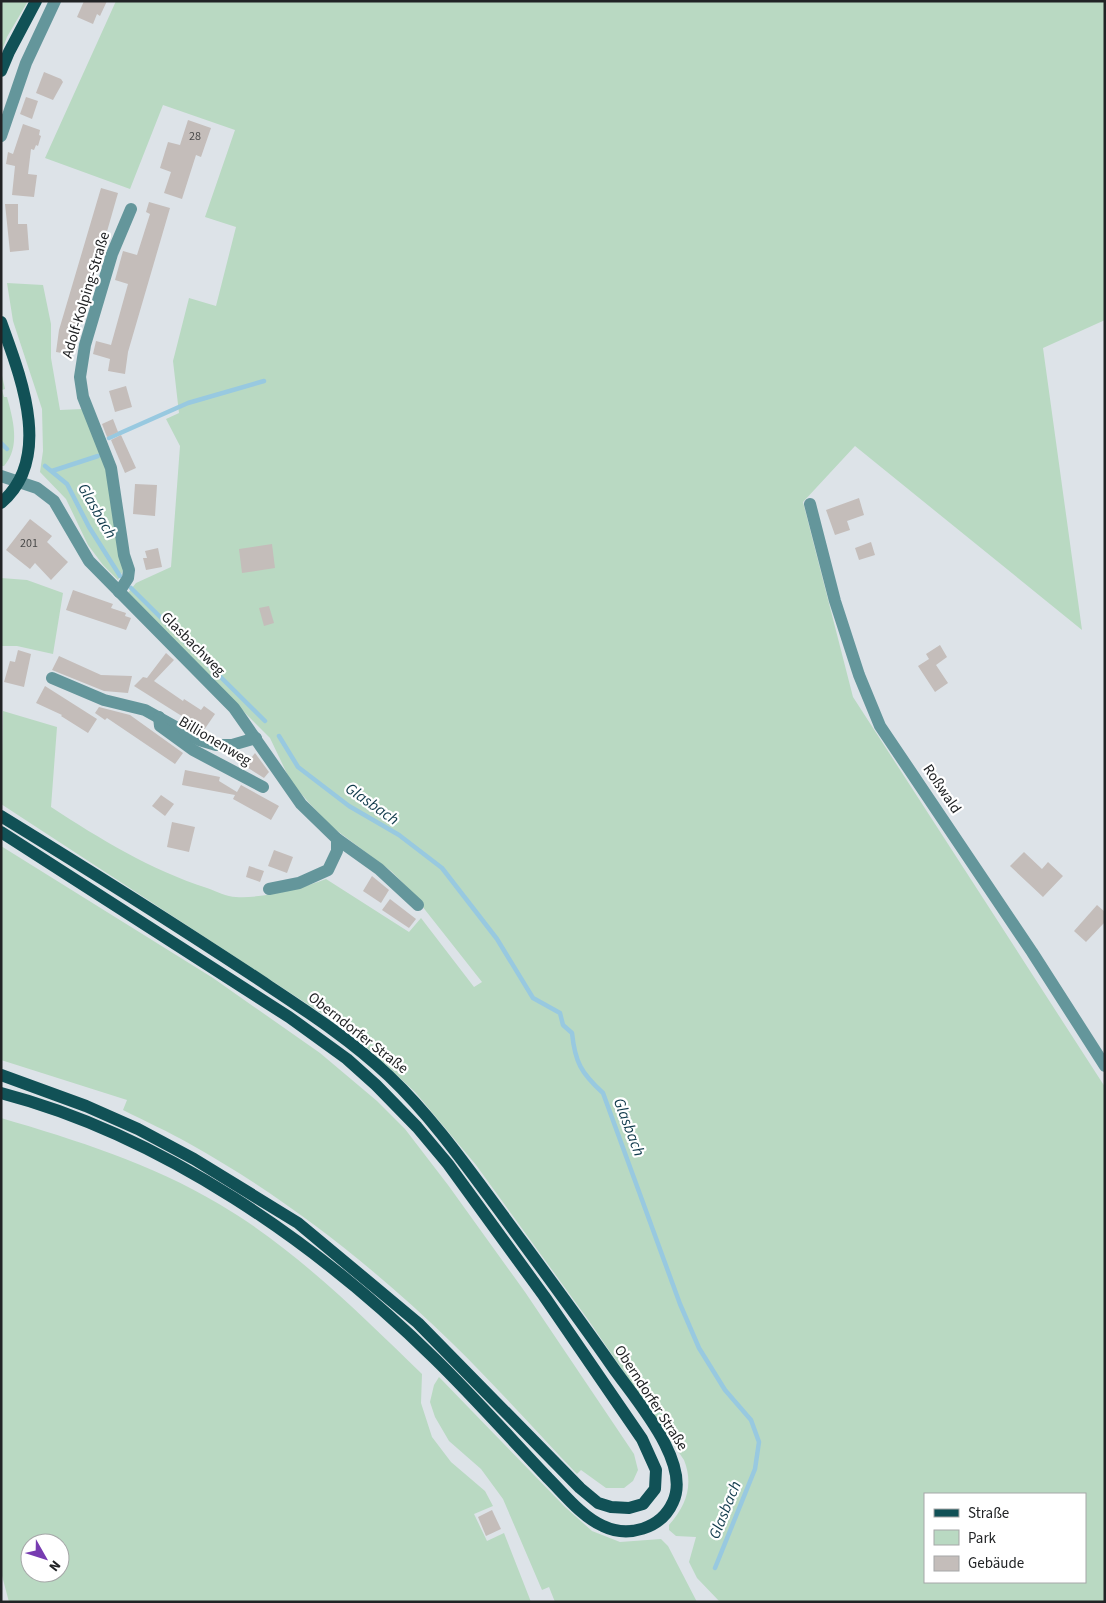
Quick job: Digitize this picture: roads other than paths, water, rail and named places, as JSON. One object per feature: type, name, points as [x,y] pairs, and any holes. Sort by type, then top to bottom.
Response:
[{"type":"main road","points":[[1,71],[36,1]]},
{"type":"main road","points":[[1,322],[22,388],[29,421],[28,448],[18,481],[1,503]]},
{"type":"main road","name":"Oberndorfer Straße","points":[[1,816],[226,958],[311,1015],[386,1073],[428,1117],[461,1158],[573,1310],[654,1428],[674,1461],[677,1475],[674,1500],[659,1521],[642,1528],[620,1532],[599,1525],[570,1500],[436,1359],[364,1296],[290,1238],[212,1186],[137,1145],[84,1122],[1,1093]]},
{"type":"main road","name":"Oberndorfer Straße","points":[[1,832],[289,1016],[347,1059],[382,1091],[448,1164],[544,1296],[642,1438],[656,1470],[655,1488],[643,1504],[629,1508],[611,1507],[598,1503],[580,1488],[418,1323],[298,1223],[194,1158],[138,1129],[69,1099],[1,1075]]},
{"type":"street","points":[[1,136],[26,63],[55,1]]},
{"type":"street","name":"Adolf-Kolping-Straße","points":[[119,592],[128,578],[129,570],[124,555],[112,468],[84,397],[80,377],[86,345],[106,273],[131,209]]},
{"type":"street","name":"Glasbachweg","points":[[1,476],[37,488],[54,501],[89,560],[234,708],[301,804],[337,839],[379,869],[418,905]]},
{"type":"street","name":"Roßwald","points":[[810,504],[835,601],[859,675],[880,726],[1032,952],[1105,1066]]},
{"type":"street","name":"Billionenweg","points":[[52,678],[85,693],[145,710],[199,740],[216,745],[232,745],[256,738]]},
{"type":"street","name":"Billionenweg","points":[[160,717],[160,726],[193,750],[263,787]]},
{"type":"street","points":[[270,889],[299,883],[328,870],[337,851],[337,839]]},
{"type":"waterway","points":[[109,438],[188,403],[264,381]]},
{"type":"waterway","name":"Glasbach","points":[[1,443],[7,449]]},
{"type":"waterway","points":[[52,471],[98,456]]},
{"type":"waterway","name":"Glasbach","points":[[45,466],[67,484],[89,527],[120,576]]},
{"type":"waterway","name":"Glasbach","points":[[131,588],[265,721]]},
{"type":"waterway","name":"Glasbach","points":[[279,736],[298,767],[349,806],[399,835],[442,868],[497,939],[533,998],[560,1013],[563,1025],[572,1033],[575,1052],[580,1066],[589,1079],[603,1093],[680,1304],[699,1348],[725,1390],[751,1420],[759,1442],[755,1469],[715,1568]]}]
